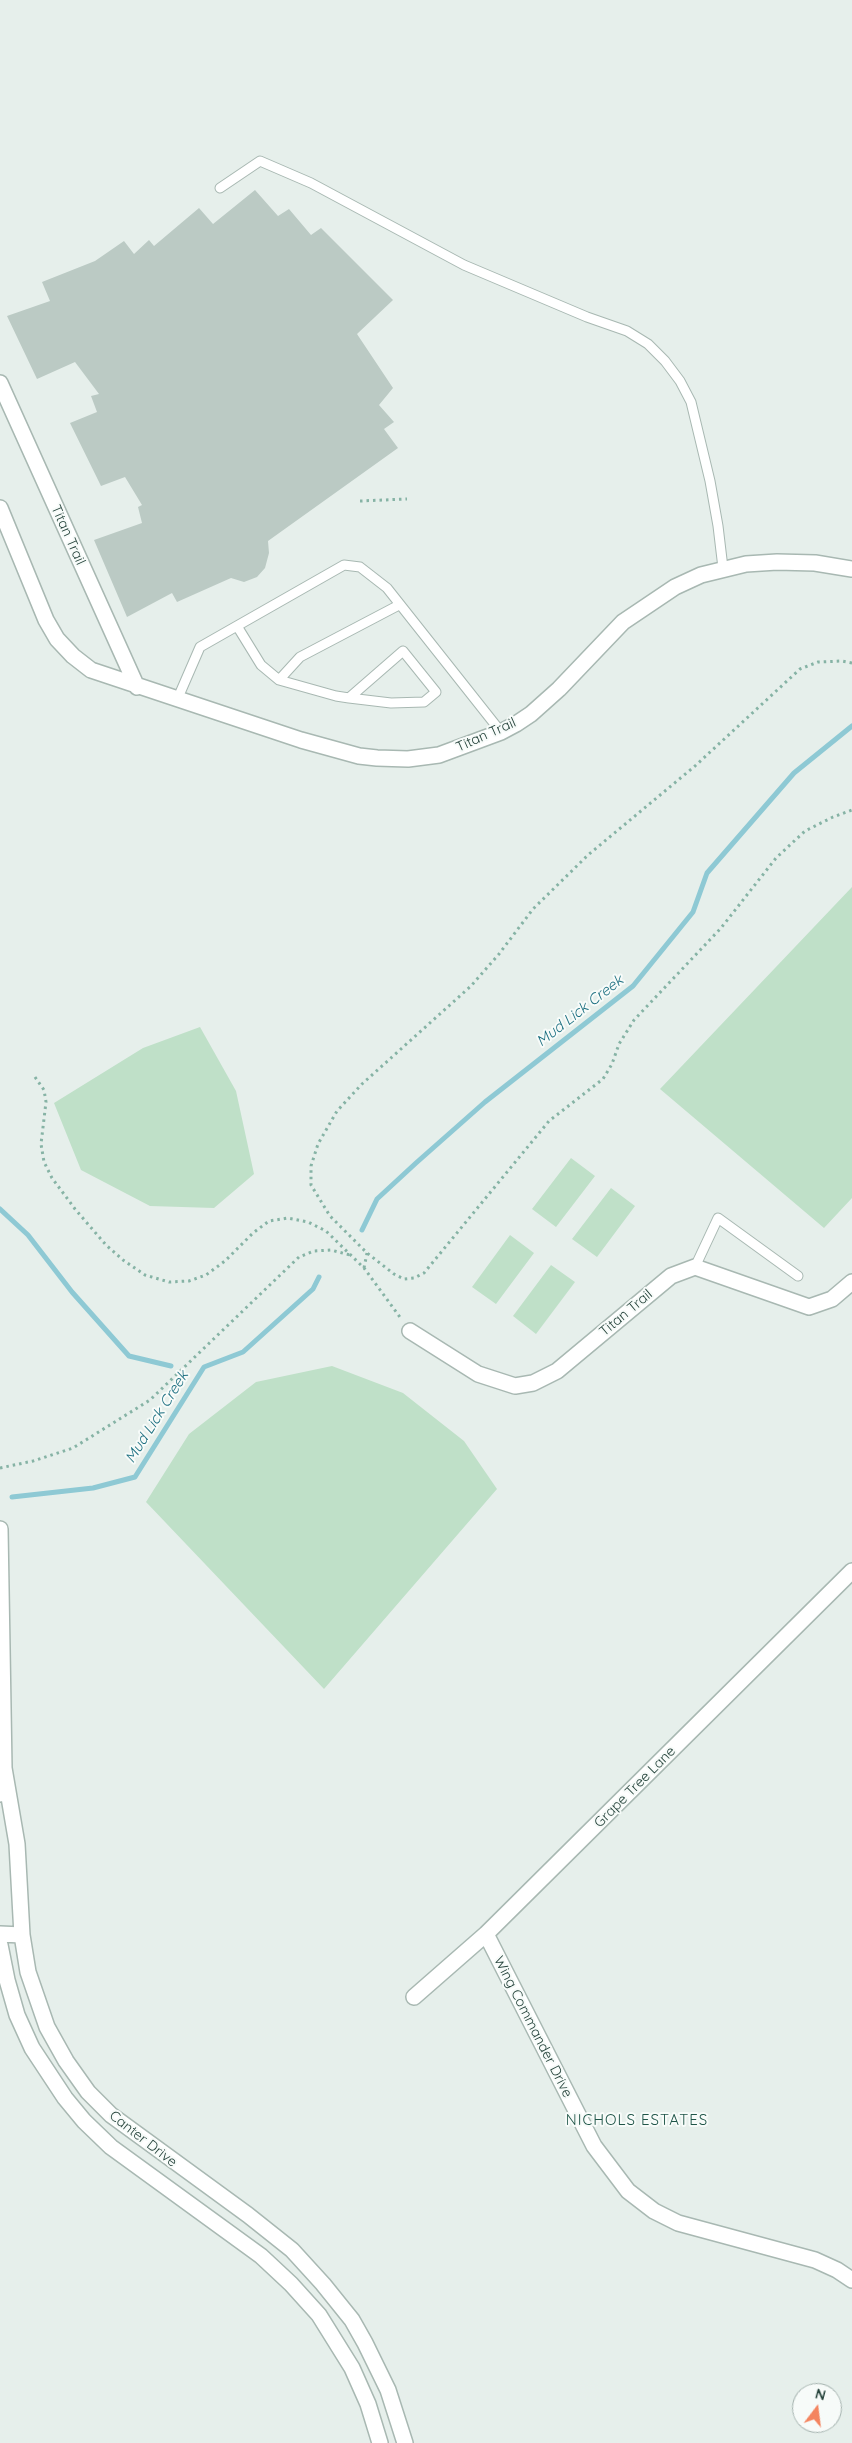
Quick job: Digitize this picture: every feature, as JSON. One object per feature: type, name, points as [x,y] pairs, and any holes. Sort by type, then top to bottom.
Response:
[{"type":"street","name":"Titan Trail","points":[[0,383],[137,686]]},
{"type":"street","name":"Titan Trail","points":[[0,508],[42,612],[58,639],[73,656],[91,670],[300,740],[359,756],[377,758],[408,759],[439,755],[500,732],[531,714],[570,678],[624,622],[646,604],[675,587],[722,568],[777,562],[816,563],[852,569]]},
{"type":"street","name":"Titan Trail","points":[[410,1331],[478,1374],[515,1386],[533,1383],[557,1371],[671,1276],[694,1267]]},
{"type":"street","points":[[694,1267],[809,1307],[832,1299],[852,1282]]},
{"type":"street","name":"Canter Drive","points":[[0,1529],[4,1768],[17,1844],[22,1935],[28,1972],[47,2027],[66,2061],[88,2092],[111,2116],[248,2215],[292,2250],[323,2284],[352,2320],[365,2343],[388,2390],[406,2443]]},
{"type":"street","name":"Grape Tree Lane","points":[[414,1997],[486,1934],[852,1571]]},
{"type":"street","name":"Canter Drive","points":[[0,1794],[4,1768]]},
{"type":"street","points":[[0,1934],[22,1935]]},
{"type":"street","name":"Wing Commander Drive","points":[[486,1934],[594,2146],[628,2191],[654,2211],[678,2224],[816,2260],[852,2280]]},
{"type":"street","name":"Canter Drive","points":[[0,1945],[6,1980],[17,2015],[32,2048],[65,2098],[84,2121],[111,2148],[261,2256],[291,2284],[319,2315],[352,2368],[368,2404],[380,2443]]},
{"type":"lane","points":[[220,188],[260,161],[311,183],[464,265],[578,313],[627,331],[648,344],[665,361],[680,381],[691,402],[712,490],[722,568]]},
{"type":"lane","points":[[177,700],[200,647],[344,565],[360,567],[386,588],[500,732]]},
{"type":"lane","points":[[279,680],[300,657],[399,605]]},
{"type":"lane","points":[[237,626],[261,665],[279,680],[350,698],[390,704],[424,702],[436,692],[403,651],[350,698]]},
{"type":"lane","points":[[694,1267],[718,1218],[798,1276]]},
{"type":"path","points":[[360,501],[407,499]]},
{"type":"path","points":[[852,663],[842,661],[818,662],[800,669],[695,766],[588,855],[534,909],[471,986],[362,1084],[338,1111],[318,1144],[311,1166],[311,1185],[330,1216],[367,1253],[394,1274],[404,1278],[414,1278],[424,1273],[549,1122],[603,1079],[612,1064],[619,1044],[634,1020],[722,928],[776,858],[805,831],[833,816],[852,810]]},
{"type":"path","points":[[35,1077],[44,1090],[46,1102],[41,1144],[44,1162],[52,1178],[74,1209],[106,1245],[145,1275],[169,1282],[190,1281],[206,1275],[224,1261],[253,1233],[269,1222],[288,1218],[308,1222],[326,1231],[364,1268],[410,1331]]},
{"type":"path","points":[[0,1468],[32,1461],[73,1448],[150,1400],[299,1257],[314,1251],[331,1250],[350,1256]]},
{"type":"path","points":[[364,1268],[367,1253]]},
{"type":"green space","points":[[852,887],[852,1198],[824,1228],[660,1089]]},
{"type":"green space","points":[[200,1027],[236,1091],[254,1174],[214,1208],[150,1206],[81,1170],[54,1103],[143,1048]]},
{"type":"green space","points":[[571,1158],[595,1176],[556,1227],[532,1209]]},
{"type":"green space","points":[[611,1188],[635,1206],[597,1257],[572,1239]]},
{"type":"green space","points":[[510,1235],[534,1253],[496,1304],[472,1287]]},
{"type":"green space","points":[[551,1265],[575,1282],[536,1334],[513,1316]]},
{"type":"green space","points":[[332,1366],[403,1393],[464,1441],[497,1489],[324,1689],[146,1502],[189,1434],[256,1382]]},
{"type":"building","points":[[255,190],[278,216],[289,209],[311,235],[321,228],[393,300],[357,334],[393,388],[379,405],[394,422],[384,429],[398,448],[268,541],[269,553],[265,568],[257,577],[244,582],[231,578],[177,602],[172,593],[127,617],[94,540],[142,523],[138,507],[142,505],[125,477],[101,486],[70,423],[97,412],[91,396],[99,394],[75,362],[37,379],[7,316],[50,301],[42,282],[95,261],[124,241],[134,254],[149,240],[154,246],[199,208],[213,224]]},
{"type":"waterway","name":"Mud Lick Creek","points":[[362,1230],[377,1199],[416,1163],[485,1102],[633,986],[693,912],[707,873],[794,773],[852,726]]},
{"type":"waterway","points":[[0,1209],[28,1235],[72,1292],[129,1356],[171,1366]]},
{"type":"waterway","name":"Mud Lick Creek","points":[[12,1497],[93,1488],[135,1477],[204,1367],[243,1352],[313,1289],[319,1277]]},
{"type":"district","name":"NICHOLS ESTATES","points":[[637,2120]]}]
